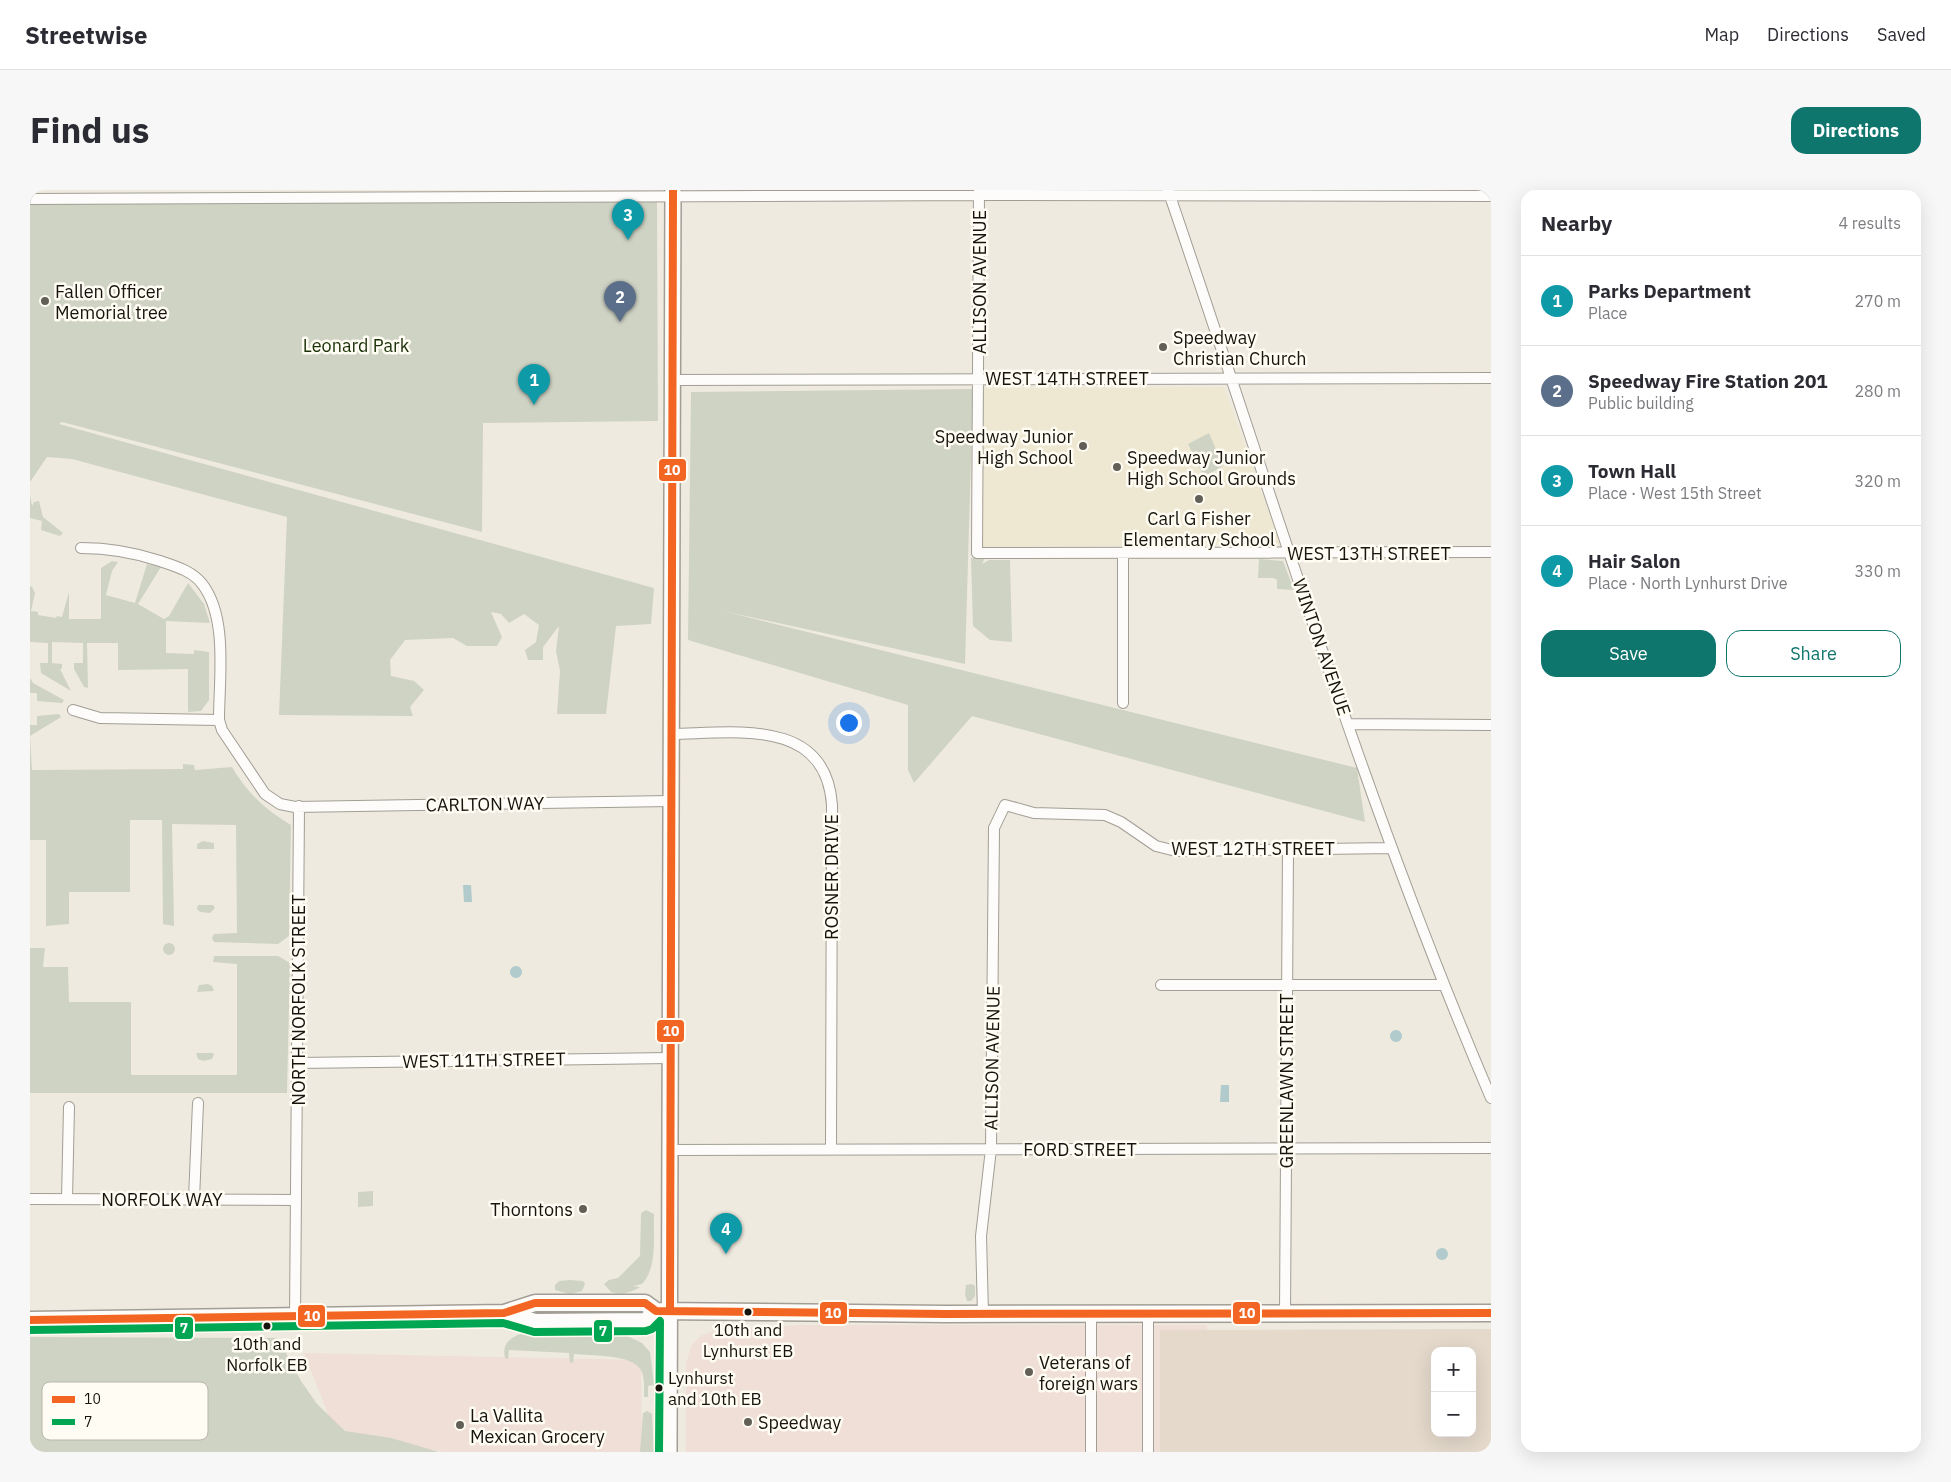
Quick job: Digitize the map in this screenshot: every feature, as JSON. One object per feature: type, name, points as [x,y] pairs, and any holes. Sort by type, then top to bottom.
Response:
[{"type":"main road","points":[[669,1452],[663,1311],[670,1150],[673,194]]},
{"type":"main road","points":[[30,1320],[295,1318],[504,1313],[535,1322],[646,1321],[663,1311],[983,1314],[1491,1313]]},
{"type":"street","name":"ALLISON AVENUE","points":[[977,554],[979,192]]},
{"type":"street","points":[[30,199],[418,193],[1169,192],[1491,196]]},
{"type":"street","name":"WINTON AVENUE","points":[[1169,192],[1230,378],[1391,848],[1443,985],[1491,1098]]},
{"type":"street","name":"WEST 14TH STREET","points":[[672,380],[1491,378]]},
{"type":"street","points":[[81,548],[130,551],[183,569],[203,584],[216,612],[220,634],[219,720],[230,744],[265,794],[280,804],[299,806]]},
{"type":"street","points":[[1123,552],[1123,703]]},
{"type":"street","name":"WEST 13TH STREET","points":[[977,554],[1491,552]]},
{"type":"street","points":[[73,710],[100,718],[219,720]]},
{"type":"street","points":[[1348,724],[1491,725]]},
{"type":"street","name":"ROSNER DRIVE","points":[[672,734],[759,733],[775,735],[789,740],[806,751],[820,767],[826,780],[832,805],[831,1149]]},
{"type":"street","name":"CARLTON WAY","points":[[299,806],[672,801]]},
{"type":"street","name":"ALLISON AVENUE","points":[[983,1314],[981,1228],[991,1149],[994,828],[1005,805]]},
{"type":"street","name":"WEST 12TH STREET","points":[[1005,805],[1034,813],[1105,815],[1121,822],[1149,842],[1169,850],[1188,852],[1391,848]]},
{"type":"street","name":"NORTH NORFOLK STREET","points":[[295,1318],[299,806]]},
{"type":"street","name":"GREENLAWN STREET","points":[[1285,1313],[1288,850]]},
{"type":"street","points":[[1161,985],[1443,985]]},
{"type":"street","name":"WEST 11TH STREET","points":[[298,1063],[670,1058]]},
{"type":"street","points":[[194,1199],[198,1103]]},
{"type":"street","points":[[67,1199],[70,1107]]},
{"type":"street","name":"FORD STREET","points":[[670,1150],[1491,1148]]},
{"type":"street","name":"NORFOLK WAY","points":[[30,1199],[295,1200]]},
{"type":"street","points":[[1091,1313],[1091,1452]]},
{"type":"street","points":[[1148,1313],[1148,1452]]},
{"type":"shaded area","name":"Speedway Junior High School Grounds","points":[[1224,387],[1280,544],[982,547],[982,388]]},
{"type":"shaded area","points":[[798,1325],[1207,1325],[1207,1339],[1167,1452],[686,1452],[686,1363],[692,1345],[702,1335],[714,1331]]},
{"type":"shaded area","points":[[1491,1329],[1491,1452],[1160,1452],[1160,1330]]},
{"type":"shaded area","points":[[304,1353],[641,1360],[642,1452],[445,1452],[335,1432]]},
{"type":"green space","name":"Leonard Park","points":[[657,198],[658,421],[483,423],[482,532],[62,422],[59,424],[654,588],[651,624],[616,626],[606,714],[557,714],[560,671],[556,651],[559,626],[543,647],[543,660],[528,660],[525,650],[536,642],[539,625],[524,614],[509,623],[501,614],[491,612],[502,637],[497,646],[467,646],[453,638],[405,640],[390,660],[391,676],[414,681],[424,690],[410,707],[413,716],[279,715],[287,517],[72,459],[47,457],[30,482],[30,199]]},
{"type":"green space","points":[[973,389],[965,664],[723,611],[1357,768],[1365,822],[972,716],[914,783],[908,770],[908,705],[688,640],[691,392]]},
{"type":"green space","points":[[1209,433],[1223,466],[1204,477],[1188,444]]},
{"type":"green space","points":[[30,495],[32,506],[34,502],[39,501],[43,517],[63,533],[60,536],[41,530],[42,521],[30,518]]},
{"type":"green space","points":[[971,558],[985,558],[982,564],[989,560],[1010,560],[1012,642],[990,640],[973,626]]},
{"type":"green space","points":[[1259,559],[1283,561],[1294,590],[1277,589],[1277,580],[1274,578],[1258,578]]},
{"type":"green space","points":[[112,561],[118,562],[112,571],[106,595],[135,603],[147,564],[161,567],[138,604],[164,619],[169,616],[188,583],[204,604],[210,623],[166,621],[166,653],[194,654],[194,650],[209,652],[209,700],[201,711],[188,712],[188,669],[118,670],[118,643],[87,643],[88,688],[84,687],[74,669],[74,663],[83,663],[83,643],[52,642],[52,663],[62,664],[62,669],[60,669],[71,691],[41,673],[40,663],[48,663],[48,643],[30,642],[30,586],[35,593],[31,611],[38,612],[38,615],[62,617],[69,592],[69,619],[101,619],[101,568]]},
{"type":"green space","points":[[30,678],[33,683],[64,700],[62,703],[37,701],[37,693],[30,693]]},
{"type":"green space","points":[[59,714],[61,717],[30,736],[30,725],[37,725],[37,716]]},
{"type":"green space","points":[[30,736],[32,770],[183,769],[183,764],[194,765],[195,770],[232,767],[244,785],[258,800],[291,825],[289,936],[278,944],[214,942],[212,938],[214,934],[237,933],[236,825],[172,824],[174,926],[163,924],[162,820],[130,820],[130,892],[69,892],[69,924],[46,926],[46,840],[30,840]]},
{"type":"green space","points":[[203,841],[214,843],[214,849],[197,849],[197,844]]},
{"type":"green space","points":[[198,905],[213,905],[215,908],[210,913],[200,912],[197,909]]},
{"type":"green space","points":[[167,943],[171,943],[175,949],[171,955],[167,955],[163,951],[163,947]]},
{"type":"green space","points":[[30,948],[45,948],[43,967],[68,967],[69,1002],[131,1002],[131,1075],[237,1075],[237,964],[213,962],[214,956],[278,956],[290,963],[287,1093],[30,1093]]},
{"type":"green space","points":[[208,984],[212,986],[214,991],[197,992],[199,985]]},
{"type":"green space","points":[[196,1053],[214,1054],[212,1059],[203,1061],[198,1059]]},
{"type":"green space","points":[[373,1191],[373,1206],[358,1207],[358,1192]]},
{"type":"green space","points":[[646,1210],[654,1214],[653,1260],[647,1277],[642,1284],[633,1286],[640,1287],[633,1291],[626,1293],[611,1292],[604,1284],[609,1280],[618,1278],[640,1256],[641,1213]]},
{"type":"green space","points":[[559,1281],[583,1281],[585,1284],[582,1291],[570,1294],[555,1290],[555,1285]]},
{"type":"green space","points":[[972,1284],[975,1286],[975,1296],[971,1301],[967,1301],[965,1294],[966,1285]]},
{"type":"green space","points":[[520,1334],[625,1335],[642,1343],[650,1352],[654,1385],[648,1386],[648,1397],[644,1397],[644,1380],[641,1370],[636,1365],[621,1358],[574,1354],[573,1362],[570,1363],[569,1353],[509,1350],[508,1359],[505,1358],[505,1346],[512,1338]]},
{"type":"green space","points":[[30,1337],[278,1338],[301,1381],[317,1404],[345,1431],[391,1438],[439,1452],[30,1452]]},
{"type":"green space","points":[[647,1411],[652,1414],[654,1452],[640,1452],[643,1413]]},
{"type":"water","points":[[463,885],[471,885],[472,902],[464,902]]},
{"type":"water","points":[[518,966],[521,967],[521,977],[514,978],[511,977],[510,970],[511,967]]},
{"type":"water","points":[[1394,1030],[1398,1030],[1402,1036],[1398,1042],[1394,1042],[1390,1038],[1390,1034]]},
{"type":"water","points":[[1221,1085],[1229,1085],[1229,1102],[1220,1102]]},
{"type":"water","points":[[1440,1248],[1444,1248],[1448,1254],[1444,1260],[1440,1260],[1436,1256],[1436,1252]]},
{"type":"transit line","name":"10","points":[[670,1311],[673,190]]},
{"type":"transit line","name":"10","points":[[30,1320],[504,1313],[535,1303],[645,1303],[656,1311],[945,1314],[1491,1313]]},
{"type":"transit line","name":"7","points":[[30,1330],[503,1323],[534,1332],[646,1331],[652,1329],[660,1321],[659,1452]]},
{"type":"place","name":"Town Hall","points":[[628,240]]},
{"type":"place","name":"Fallen Officer Memorial tree","points":[[45,301]]},
{"type":"place","name":"Speedway Fire Station 201","points":[[620,322]]},
{"type":"place","name":"Speedway Christian Church","points":[[1163,347]]},
{"type":"place","name":"Parks Department","points":[[534,405]]},
{"type":"place","name":"Speedway Junior High School","points":[[1083,446]]},
{"type":"place","name":"Speedway Junior High School Grounds","points":[[1117,467]]},
{"type":"place","name":"Carl G Fisher Elementary School","points":[[1199,499]]},
{"type":"place","name":"Thorntons","points":[[583,1209]]},
{"type":"place","name":"Hair Salon","points":[[726,1254]]},
{"type":"place","name":"10th and Lynhurst EB","points":[[748,1312]]},
{"type":"place","name":"10th and Norfolk EB","points":[[267,1326]]},
{"type":"place","name":"Veterans of foreign wars","points":[[1029,1372]]},
{"type":"place","name":"Lynhurst and 10th EB","points":[[659,1388]]},
{"type":"place","name":"Speedway","points":[[748,1422]]},
{"type":"place","name":"La Vallita Mexican Grocery","points":[[460,1425]]}]
